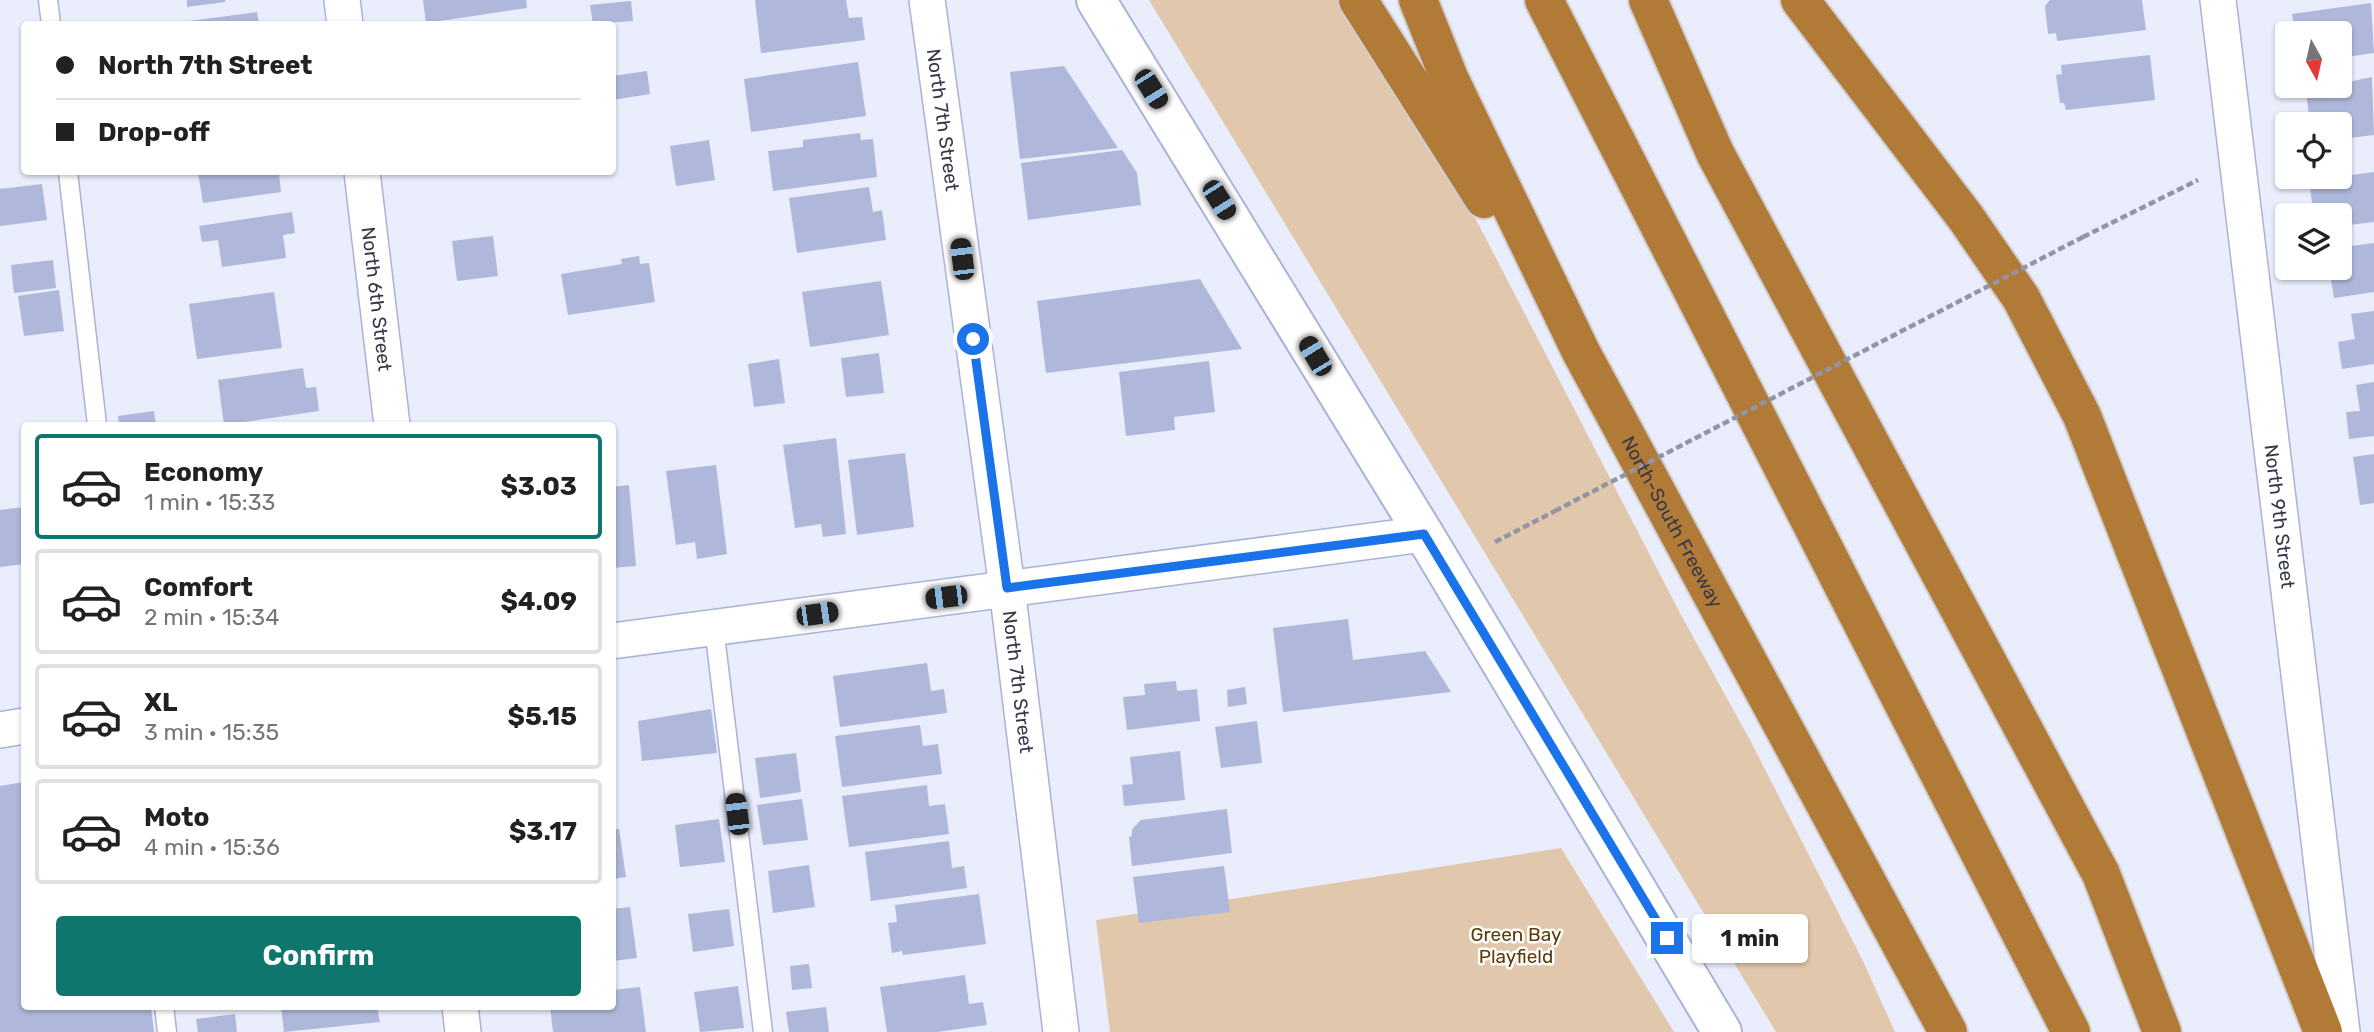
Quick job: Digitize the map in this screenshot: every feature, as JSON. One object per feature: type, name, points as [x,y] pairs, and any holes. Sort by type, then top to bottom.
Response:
[{"type":"highway","points":[[1358,0],[1581,352]]},
{"type":"highway","name":"North-South Freeway","points":[[1418,0],[1450,80],[1581,352],[1948,1032]]},
{"type":"highway","points":[[1544,0],[2071,1032]]},
{"type":"highway","points":[[1648,0],[1715,153],[2101,874],[2162,1032]]},
{"type":"highway","points":[[1800,0],[1966,218],[2021,298],[2082,416],[2323,1032]]},
{"type":"main road","points":[[1096,0],[1424,534],[1722,1032]]},
{"type":"street","points":[[342,0],[345,21]]},
{"type":"street","name":"North 7th Street","points":[[927,0],[1007,588],[1061,1032]]},
{"type":"street","points":[[933,45],[940,0]]},
{"type":"street","name":"North 9th Street","points":[[2218,0],[2342,1032]]},
{"type":"street","name":"North 6th Street","points":[[362,175],[392,422]]},
{"type":"street","points":[[616,640],[1424,534]]},
{"type":"street","points":[[0,730],[21,726]]},
{"type":"street","points":[[460,1010],[463,1032]]},
{"type":"lane","points":[[48,0],[51,21]]},
{"type":"lane","points":[[68,175],[97,422]]},
{"type":"lane","points":[[714,627],[763,1032]]},
{"type":"lane","points":[[164,1010],[166,1032]]},
{"type":"path","points":[[1495,541],[2198,180]]},
{"type":"green space","points":[[1149,0],[1339,0],[1472,212],[1680,613],[1751,742],[1862,959],[1895,1032],[1776,1032]]},
{"type":"green space","name":"Green Bay Playfield","points":[[1561,848],[1674,1032],[1110,1032],[1096,920]]},
{"type":"building","points":[[187,0],[225,0],[225,2],[187,7]]},
{"type":"building","points":[[423,0],[526,0],[527,8],[426,21]]},
{"type":"building","points":[[755,0],[846,0],[849,18],[862,17],[865,40],[761,53]]},
{"type":"building","points":[[2050,0],[2142,0],[2146,30],[2057,41],[2056,33],[2048,34],[2045,6]]},
{"type":"building","points":[[631,1],[633,21],[593,21],[590,5]]},
{"type":"building","points":[[2371,3],[2374,53],[2352,56],[2352,21],[2293,21],[2292,14]]},
{"type":"building","points":[[257,12],[258,21],[189,21]]},
{"type":"building","points":[[2150,55],[2155,100],[2066,110],[2064,103],[2060,103],[2056,75],[2062,74],[2061,65]]},
{"type":"building","points":[[858,62],[866,116],[751,132],[744,79]]},
{"type":"building","points":[[1064,66],[1118,148],[1020,159],[1010,72]]},
{"type":"building","points":[[647,71],[650,94],[616,100],[616,75]]},
{"type":"building","points":[[2372,77],[2374,135],[2352,138],[2352,112],[2309,112],[2307,98],[2352,98],[2352,81]]},
{"type":"building","points":[[860,133],[861,140],[873,139],[877,177],[773,191],[768,151],[803,147],[803,140]]},
{"type":"building","points":[[709,140],[715,180],[676,186],[670,146]]},
{"type":"building","points":[[1122,150],[1137,173],[1141,205],[1028,220],[1021,163]]},
{"type":"building","points":[[2374,172],[2374,222],[2352,225],[2352,203],[2312,203],[2310,189],[2352,189],[2352,175]]},
{"type":"building","points":[[198,175],[279,175],[281,192],[203,203]]},
{"type":"building","points":[[42,184],[47,220],[0,226],[0,189]]},
{"type":"building","points":[[869,187],[873,212],[882,210],[886,240],[797,253],[789,198]]},
{"type":"building","points":[[292,212],[295,233],[283,235],[286,258],[222,267],[218,240],[202,242],[199,226]]},
{"type":"building","points":[[493,236],[498,276],[457,281],[452,241]]},
{"type":"building","points":[[2374,243],[2374,292],[2334,298],[2331,280],[2352,280],[2352,246]]},
{"type":"building","points":[[639,256],[640,264],[649,263],[655,302],[568,315],[561,274],[622,264],[621,259]]},
{"type":"building","points":[[53,260],[56,288],[14,293],[11,265]]},
{"type":"building","points":[[1200,279],[1242,349],[1046,373],[1037,301]]},
{"type":"building","points":[[881,281],[889,335],[810,347],[802,292]]},
{"type":"building","points":[[59,290],[64,331],[24,336],[18,296]]},
{"type":"building","points":[[274,292],[282,348],[197,359],[189,304]]},
{"type":"building","points":[[2374,311],[2374,364],[2342,369],[2338,342],[2355,339],[2351,314]]},
{"type":"building","points":[[879,353],[884,393],[846,397],[841,358]]},
{"type":"building","points":[[779,359],[785,403],[754,407],[748,364]]},
{"type":"building","points":[[1209,361],[1215,412],[1174,417],[1175,430],[1126,436],[1119,372]]},
{"type":"building","points":[[303,368],[306,388],[316,387],[319,411],[244,422],[224,422],[218,380]]},
{"type":"building","points":[[2374,382],[2374,436],[2349,439],[2346,412],[2360,411],[2356,385]]},
{"type":"building","points":[[154,411],[156,422],[119,422],[118,416]]},
{"type":"building","points":[[836,438],[846,534],[823,537],[821,524],[795,528],[783,445]]},
{"type":"building","points":[[905,453],[914,527],[857,535],[848,460]]},
{"type":"building","points":[[2374,454],[2374,503],[2360,505],[2353,457]]},
{"type":"building","points":[[716,465],[727,554],[697,559],[695,542],[676,545],[666,471]]},
{"type":"building","points":[[629,485],[636,566],[616,568],[616,487]]},
{"type":"building","points":[[21,507],[21,564],[0,567],[0,510]]},
{"type":"building","points":[[1348,619],[1353,660],[1425,651],[1451,692],[1283,712],[1273,628]]},
{"type":"building","points":[[927,663],[931,691],[944,689],[947,713],[840,727],[833,676]]},
{"type":"building","points":[[1176,681],[1177,691],[1197,689],[1200,721],[1127,730],[1123,697],[1145,695],[1144,684]]},
{"type":"building","points":[[1245,687],[1247,704],[1228,707],[1227,690]]},
{"type":"building","points":[[711,709],[717,753],[642,761],[638,721]]},
{"type":"building","points":[[1257,721],[1262,763],[1221,768],[1215,727]]},
{"type":"building","points":[[920,725],[923,746],[938,744],[942,774],[842,787],[835,736]]},
{"type":"building","points":[[1180,751],[1185,800],[1124,806],[1122,785],[1133,784],[1130,757]]},
{"type":"building","points":[[796,753],[801,792],[760,798],[755,758]]},
{"type":"building","points":[[21,782],[21,1010],[151,1010],[154,1032],[0,1032],[0,786]]},
{"type":"building","points":[[927,785],[929,806],[945,804],[949,834],[849,847],[842,796]]},
{"type":"building","points":[[802,799],[808,840],[763,845],[757,805]]},
{"type":"building","points":[[1227,809],[1232,853],[1132,866],[1129,837],[1132,836],[1132,829],[1141,820]]},
{"type":"building","points":[[719,819],[725,862],[680,867],[675,825]]},
{"type":"building","points":[[616,829],[619,829],[626,877],[616,878]]},
{"type":"building","points":[[949,841],[952,868],[964,866],[967,888],[871,901],[865,852]]},
{"type":"building","points":[[809,865],[815,907],[773,913],[768,871]]},
{"type":"building","points":[[1224,866],[1230,912],[1139,923],[1133,877]]},
{"type":"building","points":[[979,894],[986,944],[903,955],[902,951],[892,953],[888,923],[897,922],[895,905]]},
{"type":"building","points":[[630,907],[637,958],[616,961],[616,909]]},
{"type":"building","points":[[729,909],[734,946],[693,952],[688,914]]},
{"type":"building","points":[[809,964],[812,988],[792,990],[790,966]]},
{"type":"building","points":[[965,975],[969,1004],[983,1002],[987,1025],[937,1032],[887,1032],[880,987]]},
{"type":"building","points":[[738,986],[744,1028],[700,1032],[694,992]]},
{"type":"building","points":[[640,987],[646,1032],[553,1032],[550,1010],[616,1010],[616,990]]},
{"type":"building","points":[[826,1007],[829,1032],[789,1032],[786,1012]]},
{"type":"building","points":[[281,1010],[378,1010],[380,1022],[284,1032]]},
{"type":"building","points":[[235,1014],[237,1032],[198,1032],[196,1019]]},
{"type":"route","points":[[973,339],[1007,588],[1424,534],[1667,938]]}]
